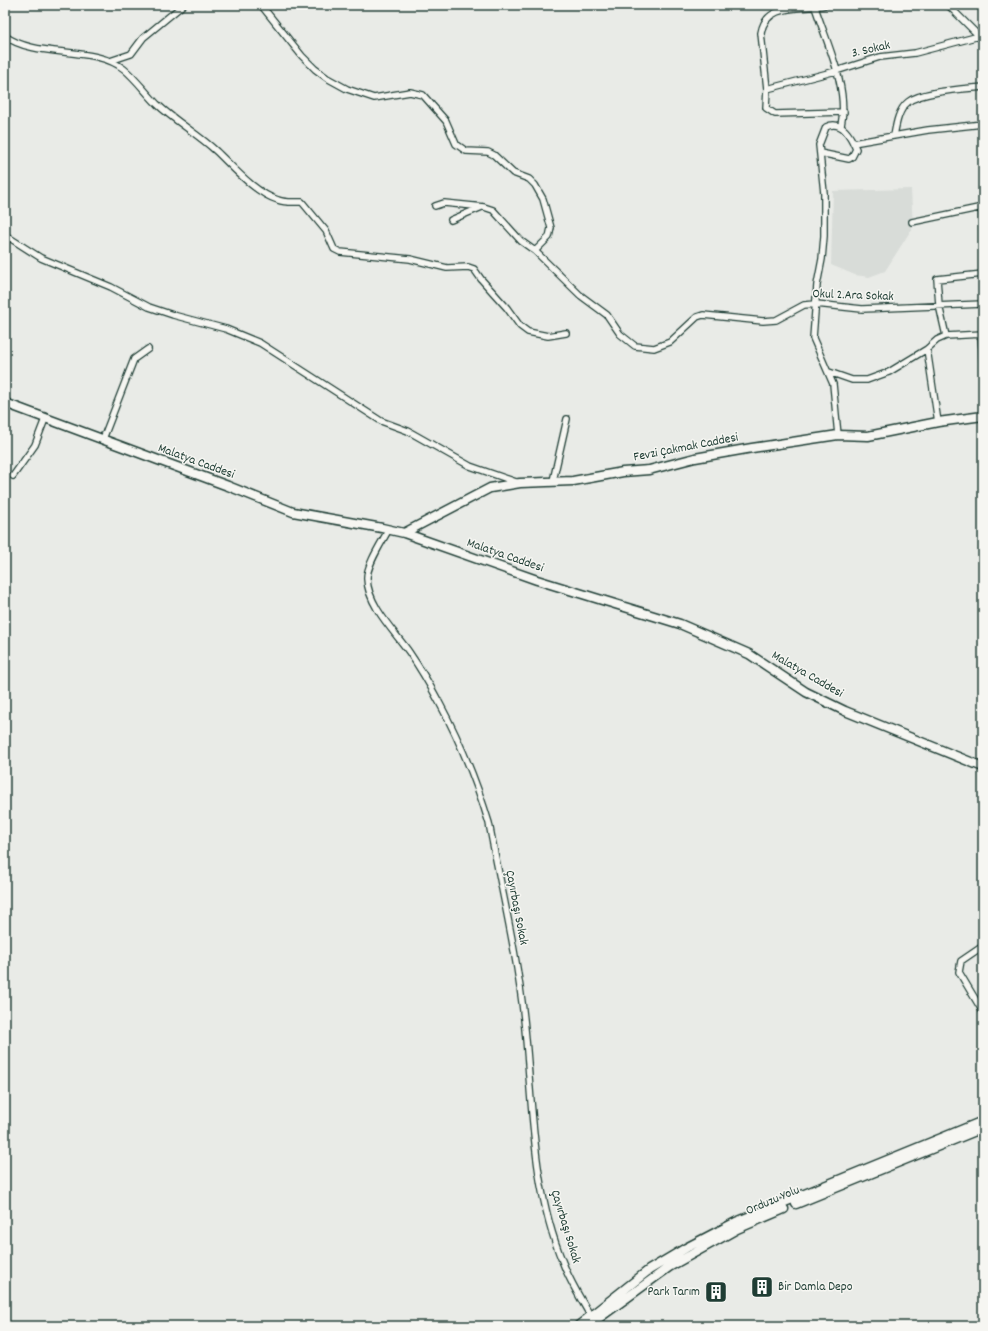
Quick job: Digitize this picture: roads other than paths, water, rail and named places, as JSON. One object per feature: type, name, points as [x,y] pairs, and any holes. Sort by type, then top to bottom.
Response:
[{"type":"street","points":[[110,61],[131,54],[143,38],[182,5]]},
{"type":"street","points":[[261,5],[302,56],[327,78],[347,90],[374,98],[410,92],[423,95],[446,121],[456,144],[466,151],[488,152],[494,155],[513,174],[529,179],[535,184],[543,199],[551,228],[549,237],[535,251]]},
{"type":"street","points":[[825,5],[785,9],[769,15],[762,24],[761,41],[767,88],[766,108],[775,114],[844,112]]},
{"type":"street","points":[[948,5],[982,35]]},
{"type":"street","points":[[815,7],[836,71],[844,112],[841,126]]},
{"type":"street","name":"3. Sokak","points":[[767,88],[836,71],[880,57],[915,53],[982,35]]},
{"type":"street","points":[[5,36],[11,41],[32,47],[110,61],[123,68],[158,105],[183,127],[215,150],[265,194],[279,201],[302,202],[326,232],[334,249],[340,252],[410,259],[447,268],[468,267],[474,269],[520,326],[528,332],[548,336],[566,333]]},
{"type":"street","points":[[894,136],[898,118],[908,102],[944,91],[983,86]]},
{"type":"street","points":[[853,142],[983,124]]},
{"type":"street","points":[[820,153],[849,159],[855,154],[856,149],[849,134],[841,126],[833,125],[826,127],[820,141],[820,153],[824,193],[824,236],[822,259],[817,285],[813,338],[833,384],[838,435]]},
{"type":"street","points":[[435,206],[444,203],[484,207]]},
{"type":"street","points":[[451,220],[484,207]]},
{"type":"street","name":"Okul 2.Ara Sokak","points":[[484,207],[493,210],[521,240],[535,251],[580,294],[607,315],[623,337],[635,346],[643,348],[654,348],[670,342],[698,318],[703,316],[776,320],[804,305],[816,304],[862,309],[983,304]]},
{"type":"street","points":[[912,222],[982,207],[983,232]]},
{"type":"street","points":[[5,236],[41,258],[111,287],[149,307],[173,316],[226,329],[260,343],[382,421],[408,431],[470,466],[520,483]]},
{"type":"street","points":[[946,336],[939,305],[937,278],[983,274]]},
{"type":"street","points":[[829,372],[852,380],[867,380],[889,372],[927,349],[937,340],[946,336],[982,334],[983,363]]},
{"type":"street","points":[[103,439],[134,359],[148,349]]},
{"type":"street","points":[[927,349],[938,422]]},
{"type":"street","name":"Malatya Caddesi","points":[[5,403],[293,512],[404,533],[537,580],[680,624],[749,654],[806,692],[845,711],[983,767]]},
{"type":"street","name":"Fevzi Çakmak Caddesi","points":[[404,533],[490,488],[553,480],[573,481],[623,472],[649,470],[724,452],[838,435],[868,436],[938,422],[983,416]]},
{"type":"street","points":[[13,476],[35,445],[46,419]]},
{"type":"street","points":[[553,480],[568,419]]},
{"type":"street","name":"Çayırbaşı Sokak","points":[[389,529],[370,566],[367,577],[368,587],[387,625],[415,661],[439,702],[466,757],[484,806],[489,823],[520,986],[536,1151],[544,1200],[552,1234],[563,1264],[591,1316]]},
{"type":"street","points":[[983,946],[961,961],[959,972],[983,1012]]},
{"type":"street","points":[[578,1326],[649,1270],[686,1248],[736,1222],[983,1121]]},
{"type":"street","name":"Orduzu Yolu","points":[[588,1326],[669,1267],[737,1230],[783,1209],[983,1128]]},
{"type":"place","name":"Bir Damla Depo","points":[[762,1287]]},
{"type":"place","name":"Park Tarım","points":[[716,1292]]}]
